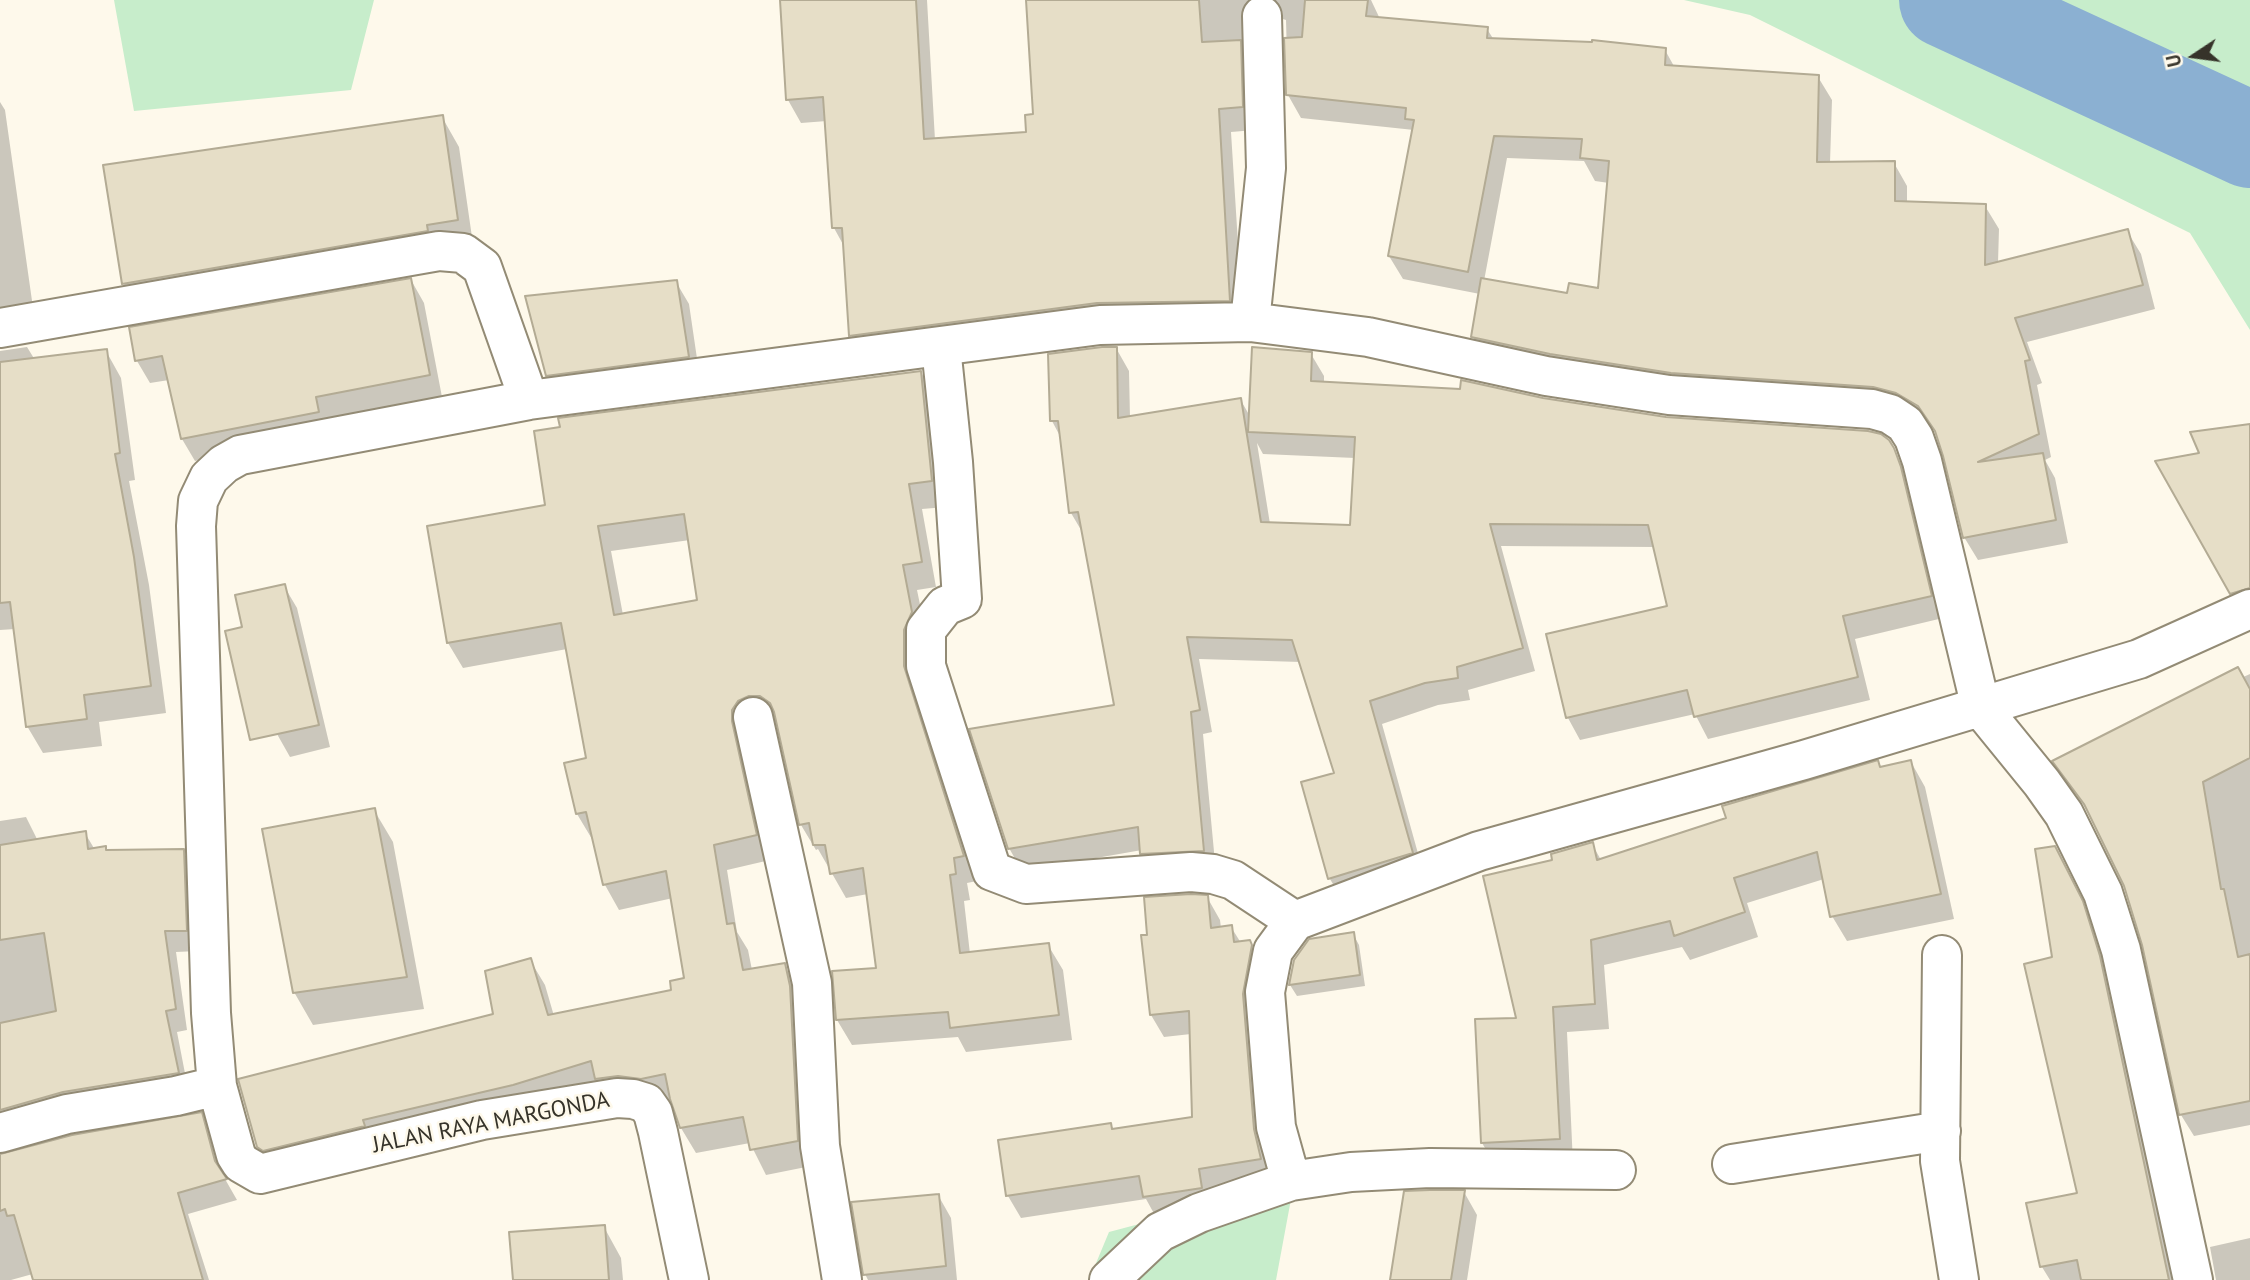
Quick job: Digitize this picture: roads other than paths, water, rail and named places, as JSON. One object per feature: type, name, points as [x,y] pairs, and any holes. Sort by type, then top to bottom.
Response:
[{"type":"street","points":[[1250,322],[1266,168],[1262,16]]},
{"type":"street","points":[[0,328],[439,251],[463,253],[482,267],[529,400]]},
{"type":"street","points":[[0,1133],[67,1114],[176,1096],[217,1086],[211,1013],[196,526],[198,501],[209,478],[224,464],[240,455],[529,400],[1100,324],[1250,322],[1368,337],[1546,376],[1669,395],[1872,409],[1890,414],[1905,424],[1914,438],[1922,461],[1981,708],[2064,814],[2103,893],[2121,950],[2193,1280]]},
{"type":"street","points":[[941,347],[953,462],[962,599],[945,606],[926,630],[926,666],[992,871],[1026,884],[1191,872],[1213,874],[1233,880],[1295,921]]},
{"type":"street","points":[[1291,1181],[1276,1127],[1265,992],[1273,951],[1295,921],[1479,851],[1804,760],[2139,659],[2250,609]]},
{"type":"street","points":[[753,717],[812,983],[820,1146],[842,1280]]},
{"type":"street","points":[[1942,955],[1940,1161],[1959,1280]]},
{"type":"street","name":"JALAN RAYA MARGONDA","points":[[217,1086],[236,1155],[241,1163],[260,1174],[482,1120],[617,1098],[646,1103],[653,1113],[658,1132],[689,1280]]},
{"type":"street","points":[[1732,1164],[1941,1131]]},
{"type":"street","points":[[1109,1280],[1160,1233],[1199,1213],[1291,1181],[1351,1172],[1430,1168],[1616,1170]]},
{"type":"waterway","points":[[1947,0],[2250,140]]}]
